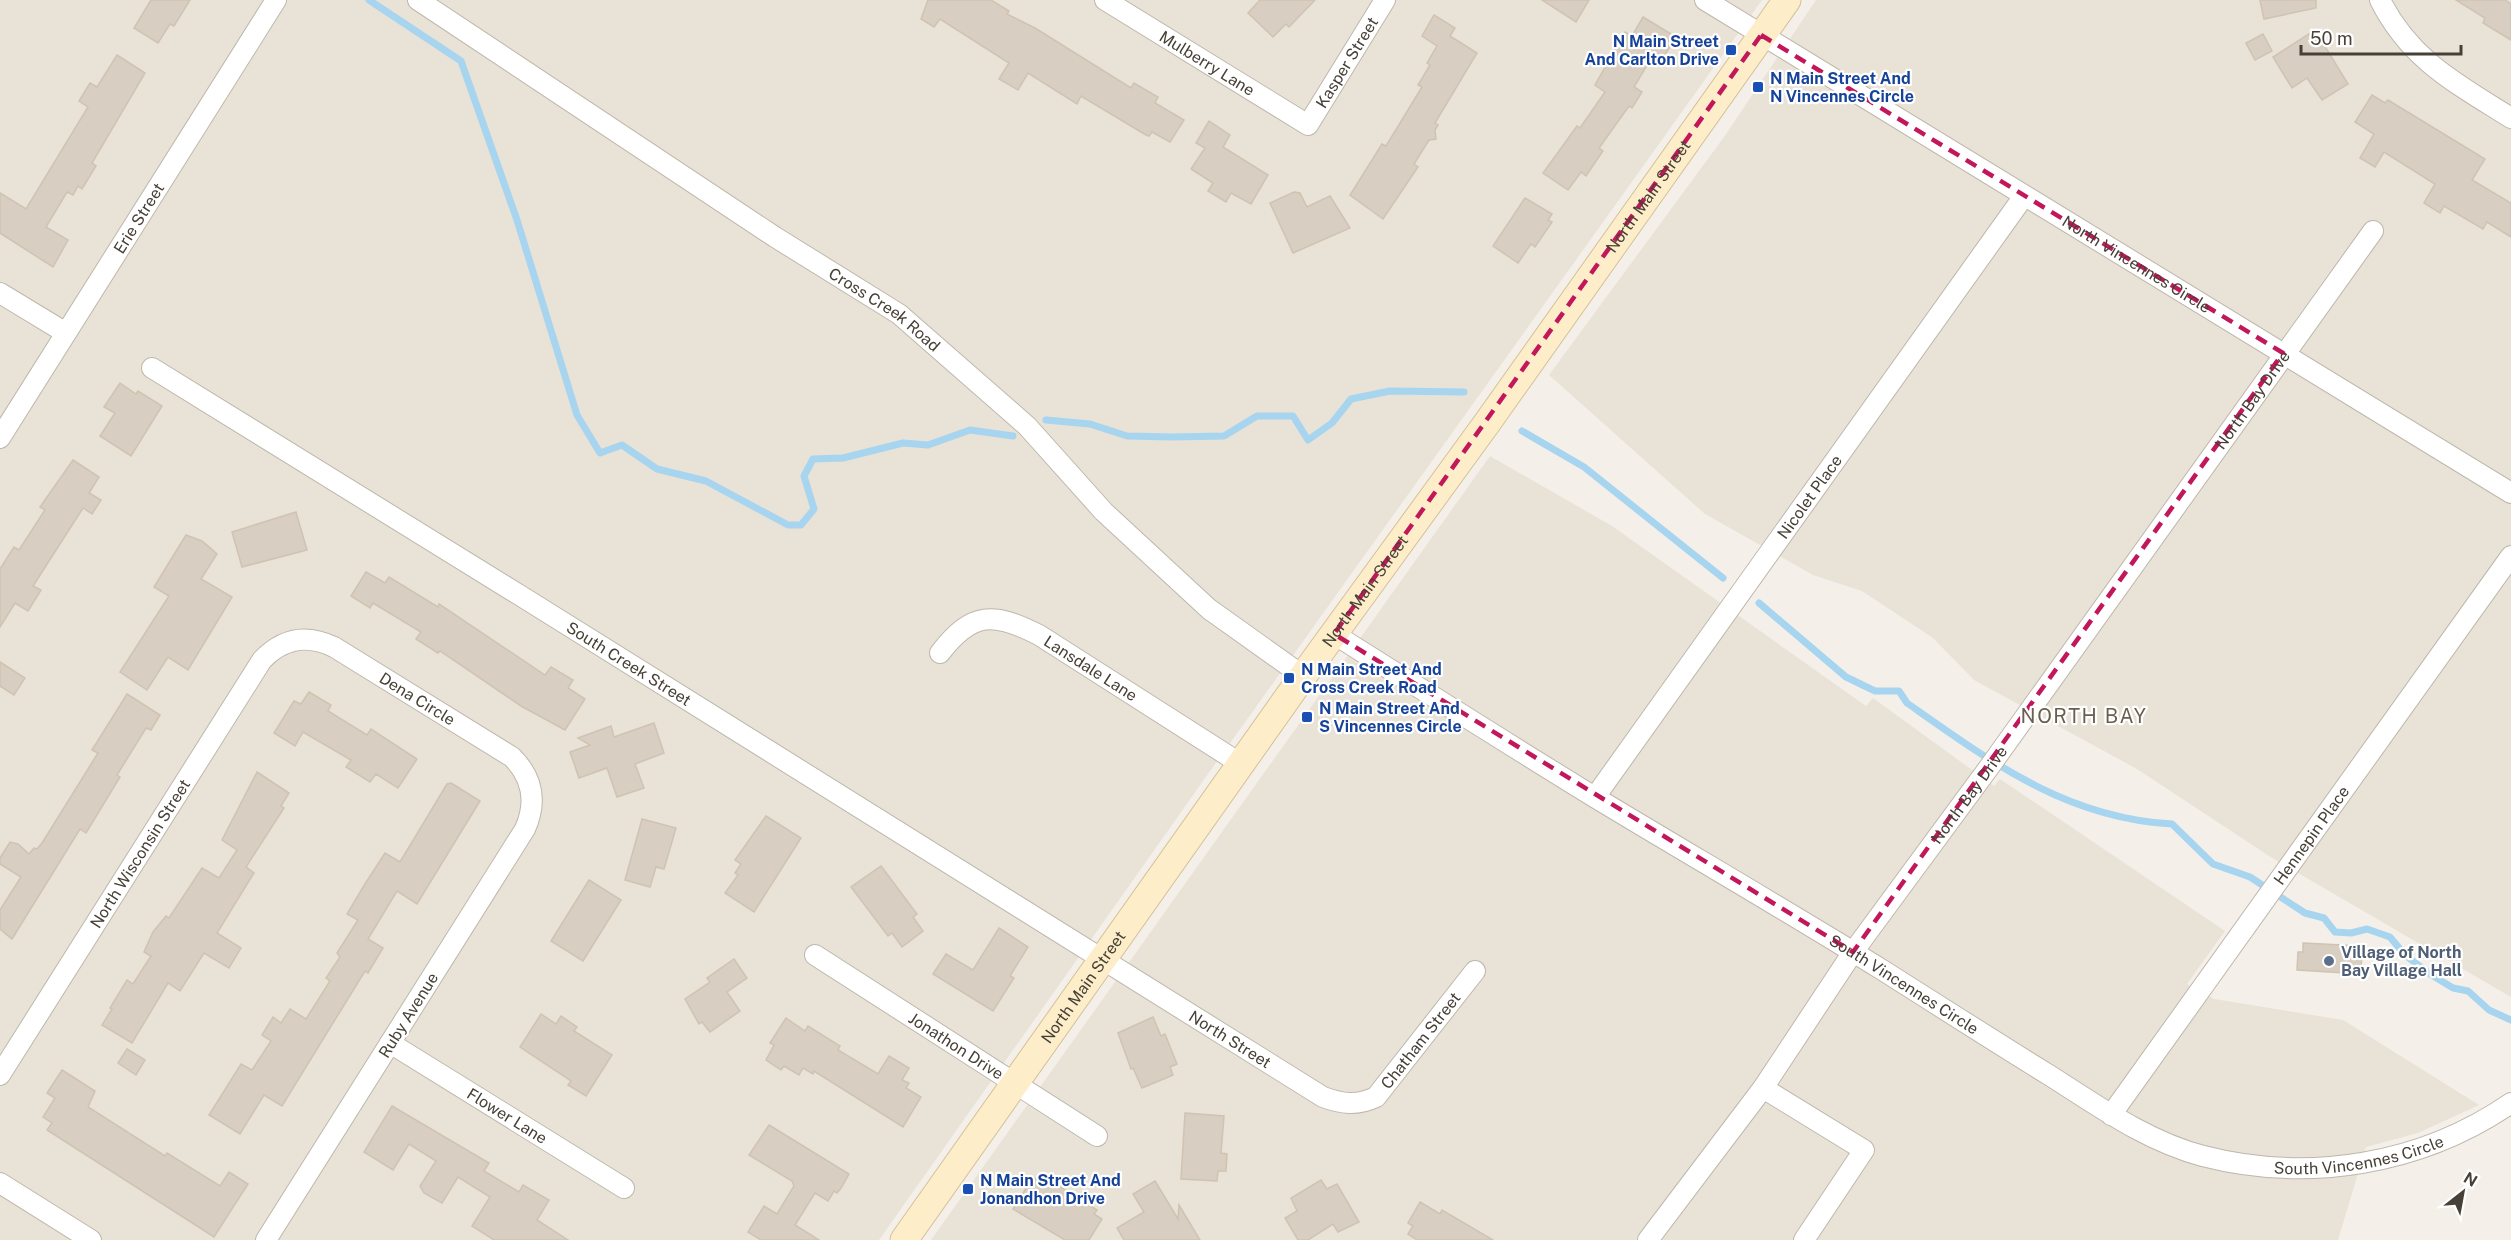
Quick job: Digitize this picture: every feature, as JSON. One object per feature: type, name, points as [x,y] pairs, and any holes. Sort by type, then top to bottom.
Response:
[{"type":"main road","name":"North Main Street","points":[[904,1240],[1240,764],[1487,423],[1787,0]]},
{"type":"street","name":"Erie Street","points":[[0,438],[276,0]]},
{"type":"street","name":"Cross Creek Road","points":[[418,0],[775,237],[899,314],[1027,426],[1104,512],[1209,609],[1303,676]]},
{"type":"street","name":"Mulberry Lane","points":[[1105,0],[1308,125]]},
{"type":"street","name":"Kasper Street","points":[[1308,125],[1385,0]]},
{"type":"street","name":"North Vincennes Circle","points":[[1705,0],[2511,493]]},
{"type":"street","points":[[2380,0],[2405,40],[2416,52],[2442,75],[2511,118]]},
{"type":"street","name":"Nicolet Place","points":[[1595,797],[2024,195]]},
{"type":"street","name":"North Bay Drive","points":[[1648,1240],[1763,1088],[1853,952],[1995,759],[2373,231]]},
{"type":"street","points":[[0,293],[66,333]]},
{"type":"street","name":"South Creek Street","points":[[152,369],[1104,959]]},
{"type":"street","name":"Hennepin Place","points":[[2112,1115],[2511,556]]},
{"type":"street","name":"Lansdale Lane","points":[[940,652],[955,633],[974,621],[994,619],[1018,624],[1039,635],[1240,764]]},
{"type":"street","name":"South Vincennes Circle","points":[[1334,634],[1595,797],[1853,952],[2112,1115],[2160,1141],[2201,1155],[2244,1164],[2287,1168],[2331,1168],[2374,1161],[2415,1150],[2456,1135],[2511,1103]]},
{"type":"street","name":"Dena Circle","points":[[290,641],[303,639],[321,641],[334,647],[512,757],[522,767],[531,783]]},
{"type":"street","name":"North Wisconsin Street","points":[[0,1075],[262,660],[272,650],[290,641]]},
{"type":"street","name":"Ruby Avenue","points":[[266,1240],[525,829],[533,802],[531,783]]},
{"type":"street","name":"Jonathon Drive","points":[[815,955],[1097,1136]]},
{"type":"street","name":"North Street","points":[[1104,959],[1323,1097],[1340,1103],[1362,1104]]},
{"type":"street","name":"Chatham Street","points":[[1362,1104],[1376,1097],[1475,971]]},
{"type":"street","name":"Flower Lane","points":[[390,1043],[624,1188]]},
{"type":"street","points":[[1763,1088],[1864,1150],[1804,1240]]},
{"type":"street","points":[[0,1184],[91,1240]]},
{"type":"highlighted area","points":[[1761,35],[2283,353],[1853,952],[1334,634]]},
{"type":"shaded area","points":[[0,0],[1762,0],[1203,781],[879,1240],[0,1240]]},
{"type":"shaded area","points":[[1816,0],[2511,0],[2511,997],[2269,856],[2137,769],[1974,680],[1933,638],[1862,591],[1813,575],[1705,514],[1549,375],[1724,137]]},
{"type":"shaded area","points":[[1490,456],[1612,526],[1866,706],[1873,698],[1994,786],[2000,779],[2225,931],[2187,984],[2214,999],[2343,1020],[2479,1105],[2418,1133],[2366,1147],[2338,1240],[931,1240]]},
{"type":"building","points":[[151,0],[190,0],[174,26],[170,24],[158,43],[134,28]]},
{"type":"building","points":[[928,0],[991,0],[1009,11],[1007,14],[1035,28],[1131,88],[1134,83],[1158,97],[1155,103],[1184,120],[1170,142],[1152,132],[1149,136],[1146,135],[1081,96],[1077,104],[1028,73],[1018,90],[999,79],[1009,63],[940,19],[934,27],[921,19]]},
{"type":"building","points":[[1260,0],[1315,0],[1289,27],[1286,24],[1273,37],[1248,13]]},
{"type":"building","points":[[1542,0],[1589,0],[1576,22]]},
{"type":"building","points":[[2260,0],[2316,0],[2316,8],[2264,19]]},
{"type":"building","points":[[2456,0],[2505,0],[2511,4],[2511,40],[2483,23],[2485,18]]},
{"type":"building","points":[[1434,15],[1455,28],[1450,36],[1477,53],[1435,123],[1438,125],[1435,130],[1436,139],[1429,140],[1414,164],[1418,167],[1383,219],[1350,195],[1382,144],[1386,146],[1422,87],[1418,85],[1430,65],[1427,63],[1437,46],[1422,36]]},
{"type":"building","points":[[1643,17],[1676,37],[1663,58],[1655,52],[1634,87],[1642,92],[1632,108],[1629,106],[1599,148],[1603,151],[1586,176],[1581,172],[1568,190],[1543,173],[1577,126],[1580,128],[1605,92],[1595,85],[1625,32],[1632,36]]},
{"type":"building","points":[[2315,30],[2348,84],[2322,100],[2307,78],[2292,88],[2273,57]]},
{"type":"building","points":[[2263,34],[2272,51],[2255,60],[2246,43]]},
{"type":"building","points":[[117,55],[145,73],[92,163],[96,166],[82,189],[78,186],[73,195],[67,192],[46,227],[68,240],[53,267],[0,233],[0,193],[26,209],[88,107],[79,101],[90,83],[97,87]]},
{"type":"building","points":[[2372,95],[2385,103],[2388,100],[2485,159],[2472,180],[2511,203],[2511,237],[2487,222],[2483,229],[2444,206],[2440,213],[2424,203],[2435,184],[2384,152],[2375,167],[2360,158],[2374,134],[2355,122]]},
{"type":"building","points":[[1209,121],[1230,135],[1223,147],[1268,175],[1251,204],[1231,193],[1226,202],[1208,191],[1213,183],[1191,169],[1205,148],[1196,143]]},
{"type":"building","points":[[1294,192],[1300,193],[1307,207],[1330,196],[1350,228],[1293,253],[1270,203]]},
{"type":"building","points":[[1525,198],[1552,214],[1548,220],[1552,222],[1535,247],[1531,244],[1518,263],[1493,246]]},
{"type":"building","points":[[120,383],[136,394],[138,391],[162,406],[131,456],[100,436],[115,413],[104,407]]},
{"type":"building","points":[[73,460],[99,477],[89,493],[101,500],[92,514],[83,508],[33,586],[41,590],[28,611],[15,603],[0,627],[0,569],[14,547],[19,550],[45,510],[40,507]]},
{"type":"building","points":[[296,512],[307,550],[242,567],[232,532]]},
{"type":"building","points":[[186,535],[202,541],[217,554],[201,579],[232,597],[188,670],[168,657],[147,690],[120,672],[169,596],[154,587]]},
{"type":"building","points":[[366,572],[385,583],[389,577],[438,607],[439,604],[545,675],[551,667],[573,680],[568,688],[585,699],[565,730],[521,706],[440,651],[438,653],[416,639],[421,632],[373,603],[370,608],[351,596]]},
{"type":"building","points":[[0,662],[25,678],[14,695],[0,686]]},
{"type":"building","points":[[309,692],[331,705],[328,711],[367,735],[371,729],[417,759],[398,788],[376,774],[370,782],[346,767],[351,760],[303,732],[295,746],[274,733],[294,701],[301,704]]},
{"type":"building","points":[[127,694],[160,715],[151,730],[146,728],[117,775],[120,777],[86,833],[80,829],[12,939],[0,929],[0,910],[21,877],[0,864],[0,858],[10,842],[18,844],[29,854],[42,843],[98,753],[92,750]]},
{"type":"building","points":[[654,723],[664,753],[635,764],[644,788],[617,797],[607,768],[579,778],[570,752],[590,745],[578,738],[611,726],[614,737]]},
{"type":"building","points":[[257,772],[289,793],[281,806],[284,808],[246,867],[254,873],[217,933],[241,948],[229,968],[204,953],[180,991],[168,983],[132,1043],[102,1025],[127,980],[133,984],[151,956],[144,952],[153,932],[166,916],[169,918],[202,868],[219,878],[237,850],[222,840]]},
{"type":"building","points":[[451,783],[480,801],[417,904],[397,891],[368,939],[383,948],[368,973],[365,971],[282,1106],[264,1095],[240,1134],[209,1115],[241,1064],[252,1070],[271,1041],[262,1035],[273,1017],[281,1023],[290,1009],[306,1019],[330,981],[326,978],[340,957],[337,953],[358,920],[347,914],[365,884],[385,853],[400,862],[447,784]]},
{"type":"building","points":[[766,816],[801,838],[754,912],[725,893],[738,875],[735,873],[741,864],[735,860]]},
{"type":"building","points":[[642,819],[676,828],[664,869],[656,867],[650,887],[625,880]]},
{"type":"building","points":[[881,866],[917,914],[913,917],[923,931],[902,947],[892,933],[888,936],[851,887]]},
{"type":"building","points":[[589,880],[621,900],[583,961],[551,941]]},
{"type":"building","points":[[999,928],[1028,947],[1010,976],[1014,978],[993,1011],[933,974],[946,954],[973,970]]},
{"type":"building","name":"Village of North Bay Village Hall","points":[[2303,943],[2362,946],[2361,974],[2297,970],[2298,952],[2303,952]]},
{"type":"building","points":[[734,959],[747,978],[727,992],[740,1011],[710,1032],[702,1022],[699,1024],[685,999],[710,982],[707,978]]},
{"type":"building","points":[[541,1014],[556,1024],[561,1016],[577,1027],[574,1031],[612,1055],[586,1096],[568,1085],[571,1081],[520,1047]]},
{"type":"building","points":[[1153,1017],[1161,1036],[1165,1034],[1177,1064],[1170,1067],[1173,1075],[1142,1088],[1133,1068],[1131,1069],[1118,1033]]},
{"type":"building","points":[[786,1018],[805,1031],[808,1026],[840,1046],[838,1050],[878,1074],[889,1056],[909,1068],[902,1080],[909,1083],[906,1088],[921,1097],[903,1127],[814,1071],[813,1074],[803,1068],[799,1075],[784,1066],[781,1070],[766,1060],[774,1045],[770,1043]]},
{"type":"building","points":[[127,1049],[145,1060],[136,1075],[118,1063]]},
{"type":"building","points":[[62,1070],[95,1091],[88,1107],[165,1156],[167,1153],[220,1186],[229,1172],[248,1184],[214,1237],[47,1130],[52,1123],[43,1117],[55,1098],[47,1093]]},
{"type":"building","points":[[392,1106],[489,1163],[484,1171],[519,1192],[523,1185],[549,1200],[537,1220],[568,1240],[494,1240],[472,1226],[490,1197],[458,1177],[442,1203],[424,1193],[420,1186],[436,1161],[409,1144],[393,1170],[364,1152]]},
{"type":"building","points":[[1185,1113],[1224,1116],[1221,1153],[1227,1154],[1226,1171],[1218,1171],[1217,1181],[1181,1179]]},
{"type":"building","points":[[769,1125],[849,1174],[841,1188],[837,1193],[834,1191],[828,1201],[815,1193],[795,1225],[819,1240],[761,1240],[748,1232],[764,1206],[777,1214],[794,1186],[792,1181],[749,1155]]},
{"type":"building","points":[[1033,1177],[1051,1188],[1053,1185],[1059,1186],[1097,1210],[1094,1214],[1102,1219],[1089,1240],[1065,1240],[1013,1209]]},
{"type":"building","points":[[1321,1180],[1327,1189],[1337,1184],[1359,1222],[1338,1232],[1333,1224],[1308,1240],[1298,1240],[1285,1218],[1297,1211],[1291,1198]]},
{"type":"building","points":[[1155,1181],[1178,1219],[1179,1205],[1200,1240],[1124,1240],[1117,1228],[1144,1212],[1133,1194]]},
{"type":"building","points":[[1420,1202],[1440,1214],[1442,1210],[1493,1240],[1417,1240],[1408,1234],[1413,1226],[1408,1223]]},
{"type":"waterway","points":[[369,0],[461,61],[517,220],[577,415],[600,453],[622,445],[657,469],[706,481],[788,525],[801,525],[814,509],[804,476],[813,459],[843,458],[903,443],[928,445],[970,430],[1013,436]]},
{"type":"waterway","points":[[1046,420],[1090,424],[1127,436],[1172,437],[1224,436],[1257,416],[1293,416],[1308,440],[1332,423],[1351,399],[1390,391],[1464,392]]},
{"type":"waterway","points":[[1522,431],[1584,467],[1723,578]]},
{"type":"waterway","points":[[1759,603],[1846,677],[1875,691],[1899,691],[1907,703],[2000,766],[2064,799],[2098,811],[2172,824],[2213,864],[2250,877],[2305,913],[2324,918],[2335,932],[2351,933],[2367,929],[2390,937],[2405,955],[2430,974],[2453,988],[2468,991],[2489,1010],[2511,1020]]},
{"type":"place","name":"N Main Street And Carlton Drive","points":[[1731,50]]},
{"type":"place","name":"N Main Street And N Vincennes Circle","points":[[1758,87]]},
{"type":"place","name":"N Main Street And Cross Creek Road","points":[[1289,678]]},
{"type":"place","name":"N Main Street And S Vincennes Circle","points":[[1307,717]]},
{"type":"place","name":"Village of North Bay Village Hall","points":[[2329,961]]},
{"type":"place","name":"N Main Street And Jonandhon Drive","points":[[968,1189]]},
{"type":"district","name":"NORTH BAY","points":[[2084,716]]}]
